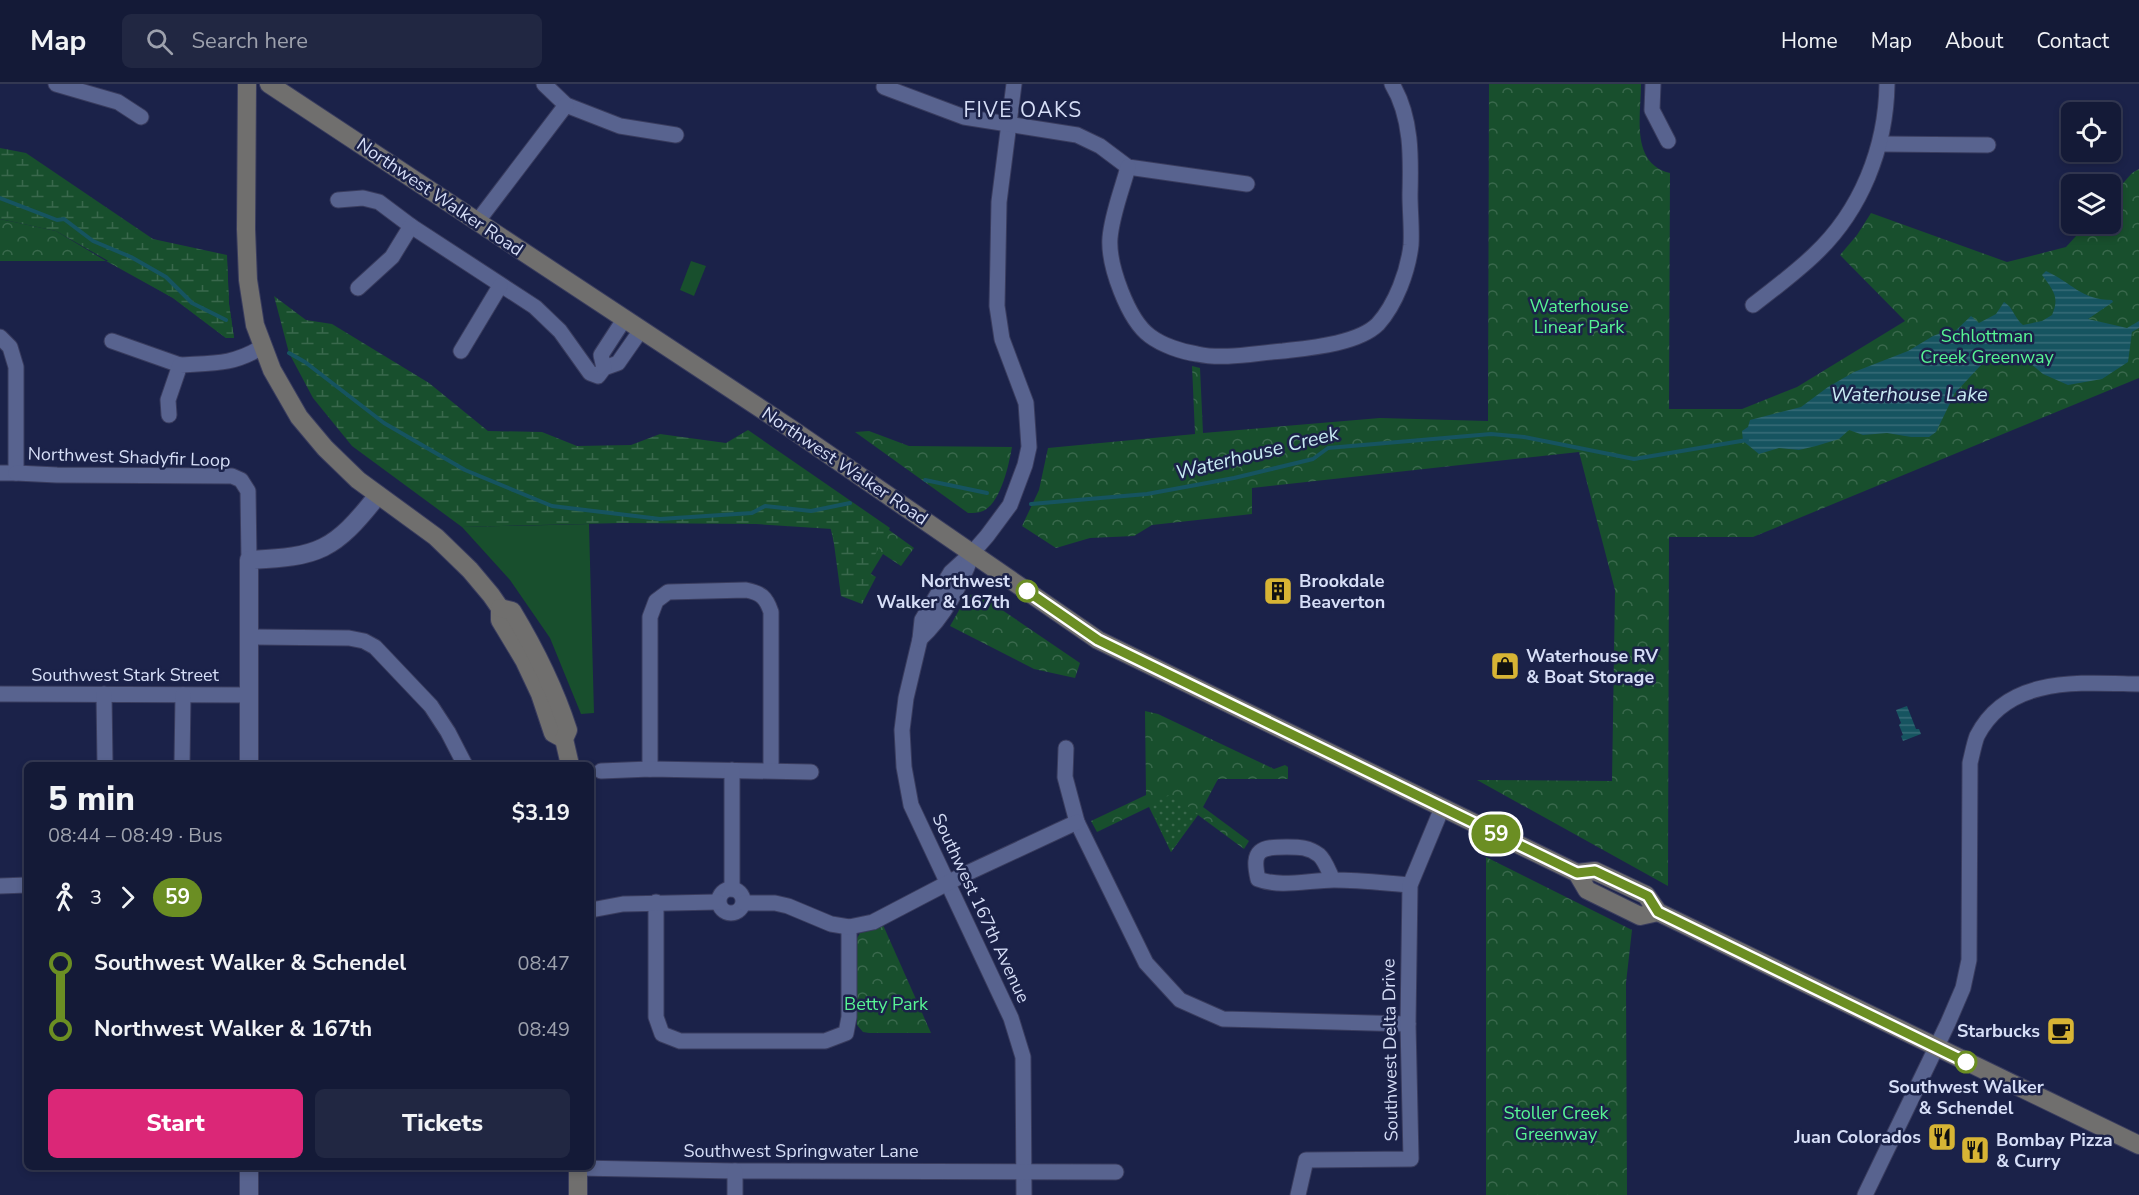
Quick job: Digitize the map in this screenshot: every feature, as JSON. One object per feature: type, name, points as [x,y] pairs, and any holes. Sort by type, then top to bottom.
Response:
[{"type":"main road","points":[[247,84],[247,269],[251,303],[262,347],[272,370],[306,425],[338,461],[378,495],[436,537],[475,577],[500,608],[512,611],[539,657],[554,689],[568,730],[564,739],[569,762]]},
{"type":"main road","name":"Northwest Walker Road","points":[[269,84],[790,428],[1098,640],[1577,873],[1595,871],[1638,891],[1648,896],[1658,912],[1936,1048]]},
{"type":"main road","points":[[1936,1048],[2139,1145]]},
{"type":"main road","points":[[578,1170],[578,1195]]},
{"type":"street","points":[[56,84],[118,102],[141,117]]},
{"type":"street","points":[[544,84],[566,105],[620,126],[676,135]]},
{"type":"street","name":"Southwest 167th Avenue","points":[[1014,84],[999,202],[997,306],[1002,339],[1026,403],[1029,447],[1025,465],[1010,505],[973,552],[951,572],[922,620],[902,730],[904,767],[911,805],[1011,1018],[1023,1057],[1024,1195]]},
{"type":"street","points":[[1128,167],[1112,228],[1110,257],[1113,272],[1135,318],[1150,336],[1188,352],[1214,357],[1300,349],[1344,340],[1362,334],[1377,325],[1396,294],[1408,261],[1411,243],[1410,147],[1402,110],[1392,84]]},
{"type":"street","points":[[1653,84],[1652,110],[1668,141]]},
{"type":"street","points":[[1753,305],[1816,254],[1839,227],[1857,199],[1880,144],[1887,84]]},
{"type":"street","points":[[884,87],[964,117],[1077,135],[1100,146],[1128,167],[1247,184]]},
{"type":"street","points":[[477,222],[566,105]]},
{"type":"street","points":[[1880,144],[1988,145]]},
{"type":"street","points":[[338,200],[371,199],[379,202],[500,286],[535,307],[549,318],[590,373],[598,376],[604,368],[618,363],[641,330]]},
{"type":"street","points":[[358,288],[392,257],[411,226]]},
{"type":"street","points":[[461,351],[500,286]]},
{"type":"street","points":[[604,368],[601,355],[625,318]]},
{"type":"street","name":"Northwest Shadyfir Loop","points":[[0,337],[10,347],[16,367],[8,473],[57,476],[232,476],[241,480],[248,491],[249,560]]},
{"type":"street","points":[[112,341],[180,365],[229,362],[245,357],[262,347]]},
{"type":"street","points":[[169,415],[168,400],[180,365]]},
{"type":"street","points":[[249,762],[249,560],[298,557],[323,548],[351,528],[378,495]]},
{"type":"street","points":[[650,769],[650,617],[656,602],[668,592],[746,590],[756,592],[766,598],[771,612],[771,770]]},
{"type":"street","points":[[249,637],[332,637],[363,641],[381,653],[431,706],[463,762]]},
{"type":"street","points":[[1865,1195],[1963,988],[1969,960],[1970,763],[1976,738],[1988,719],[2012,699],[2030,690],[2055,685],[2139,684]]},
{"type":"street","name":"Southwest Stark Street","points":[[0,694],[249,695]]},
{"type":"street","points":[[104,694],[105,762]]},
{"type":"street","points":[[182,762],[183,695]]},
{"type":"street","points":[[1066,748],[1065,777],[1077,822],[1146,963],[1180,1000],[1223,1019],[1408,1024]]},
{"type":"street","points":[[601,771],[650,769],[811,772]]},
{"type":"street","points":[[732,770],[732,889]]},
{"type":"street","name":"Southwest Delta Drive","points":[[1298,1195],[1306,1160],[1411,1159],[1408,1024],[1410,885],[1443,808]]},
{"type":"street","points":[[744,903],[775,903],[831,924],[849,927],[873,922],[947,883],[1077,822]]},
{"type":"street","points":[[1333,880],[1321,856],[1305,847],[1265,847],[1258,852],[1255,864],[1258,879],[1268,883],[1312,883],[1333,880],[1410,885]]},
{"type":"street","points":[[0,886],[24,885]]},
{"type":"street","points":[[732,889],[740,892],[744,903],[740,910],[731,914],[722,910],[718,902],[722,892],[732,889]]},
{"type":"street","points":[[656,902],[656,1017],[662,1034],[680,1041],[825,1041],[846,1033],[849,1017],[849,927]]},
{"type":"street","points":[[594,909],[623,904],[656,902],[718,902]]},
{"type":"street","name":"Southwest Springwater Lane","points":[[594,1168],[735,1172],[1116,1172]]},
{"type":"street","points":[[249,1170],[249,1195]]},
{"type":"street","points":[[735,1172],[735,1195]]},
{"type":"green space","points":[[1489,84],[1641,84],[1640,137],[1643,149],[1657,168],[1670,173],[1669,409],[1742,409],[1797,387],[1905,321],[1840,255],[1857,235],[1871,213],[2007,262],[2066,247],[2078,234],[2121,234],[2121,186],[2139,169],[2139,378],[1753,537],[1669,537],[1668,886],[1477,780],[1612,781],[1615,590],[1579,452],[1252,488],[1252,514],[1152,525],[1134,536],[1090,538],[1056,548],[1022,526],[1039,490],[1048,448],[1195,434],[1192,366],[1200,368],[1203,433],[1380,418],[1488,421]]},
{"type":"green space","points":[[0,148],[26,153],[153,239],[227,255],[229,304],[234,338],[226,338],[173,298],[56,231],[0,219]]},
{"type":"green space","points":[[0,219],[56,231],[106,261],[0,261]]},
{"type":"green space","points":[[106,261],[227,261],[229,304],[234,338],[226,338],[173,298]]},
{"type":"green space","points":[[691,261],[706,266],[694,296],[680,290]]},
{"type":"green space","points":[[274,296],[306,320],[332,324],[429,383],[488,431],[542,432],[577,446],[631,445],[660,434],[726,443],[748,430],[890,528],[866,571],[876,577],[862,604],[841,596],[832,529],[756,524],[622,523],[462,527],[352,446],[313,398],[289,353]]},
{"type":"green space","points":[[869,431],[909,446],[1012,447],[1003,482],[995,500],[983,511],[968,513],[855,432]]},
{"type":"green space","points":[[871,517],[914,548],[901,566],[883,554],[859,593],[844,585],[830,526]]},
{"type":"green space","points":[[589,524],[594,713],[581,714],[550,638],[510,580],[462,527]]},
{"type":"green space","points":[[973,594],[980,595],[1080,663],[1075,678],[1034,669],[950,626],[966,598]]},
{"type":"green space","points":[[1145,711],[1158,714],[1274,769],[1285,765],[1288,767],[1288,779],[1218,779],[1203,807],[1249,841],[1244,849],[1198,815],[1171,852],[1149,807],[1097,832],[1091,821],[1146,795]]},
{"type":"green space","points":[[1171,794],[1198,814],[1171,852],[1149,804]]},
{"type":"green space","name":"Stoller Creek Greenway","points":[[1486,857],[1632,930],[1626,983],[1627,1195],[1486,1195]]},
{"type":"green space","name":"Betty Park","points":[[883,925],[931,1033],[869,1033],[863,1032],[857,1025],[856,940],[860,933]]},
{"type":"water","name":"Waterhouse Lake","points":[[2046,271],[2084,294],[2112,300],[2113,302],[2088,319],[2127,328],[2139,321],[2139,328],[2132,332],[2128,362],[2102,379],[2068,385],[2043,374],[2019,354],[1994,357],[1982,364],[1955,393],[1936,432],[1929,437],[1887,433],[1863,435],[1849,430],[1839,439],[1816,446],[1799,450],[1779,448],[1759,454],[1743,441],[1742,431],[1748,427],[1750,420],[1801,407],[1828,387],[1854,372],[1908,351],[1933,336],[1953,333],[1971,316],[1979,323],[1996,314],[2004,302],[2023,325],[2042,321],[2052,315],[2055,303],[2052,290],[2042,275]]},
{"type":"water","points":[[1907,706],[1916,729],[1919,729],[1921,734],[1903,741],[1899,725],[1901,723],[1896,710]]},
{"type":"waterway","name":"Waterhouse Creek","points":[[0,198],[57,220],[64,219],[93,241],[131,257],[166,277],[192,303],[226,320]]},
{"type":"waterway","name":"Waterhouse Creek","points":[[289,353],[305,362],[384,423],[465,470],[552,506],[660,519],[752,513],[765,506],[811,511],[850,503]]},
{"type":"waterway","name":"Waterhouse Creek","points":[[1031,504],[1147,494],[1234,478],[1313,459],[1328,448],[1491,434],[1524,437],[1634,459],[1747,440]]},
{"type":"waterway","name":"Waterhouse Creek","points":[[925,480],[987,493]]},
{"type":"bus line","name":"59","points":[[1027,591],[1098,640],[1577,873],[1595,871],[1648,896],[1658,912],[1966,1062]]},
{"type":"place","name":"Northwest Walker & 167th","points":[[1027,591]]},
{"type":"place","name":"Brookdale Beaverton","points":[[1278,591]]},
{"type":"place","name":"Waterhouse RV & Boat Storage","points":[[1505,666]]},
{"type":"place","name":"Starbucks","points":[[2061,1031]]},
{"type":"place","name":"Southwest Walker & Schendel","points":[[1966,1062]]},
{"type":"place","name":"Juan Colorados","points":[[1942,1137]]},
{"type":"place","name":"Bombay Pizza & Curry","points":[[1975,1150]]},
{"type":"district","name":"FIVE OAKS","points":[[1023,110]]},
{"type":"park label","name":"Waterhouse Linear Park","points":[[1579,316]]},
{"type":"park label","name":"Schlottman Creek Greenway","points":[[1987,346]]}]
